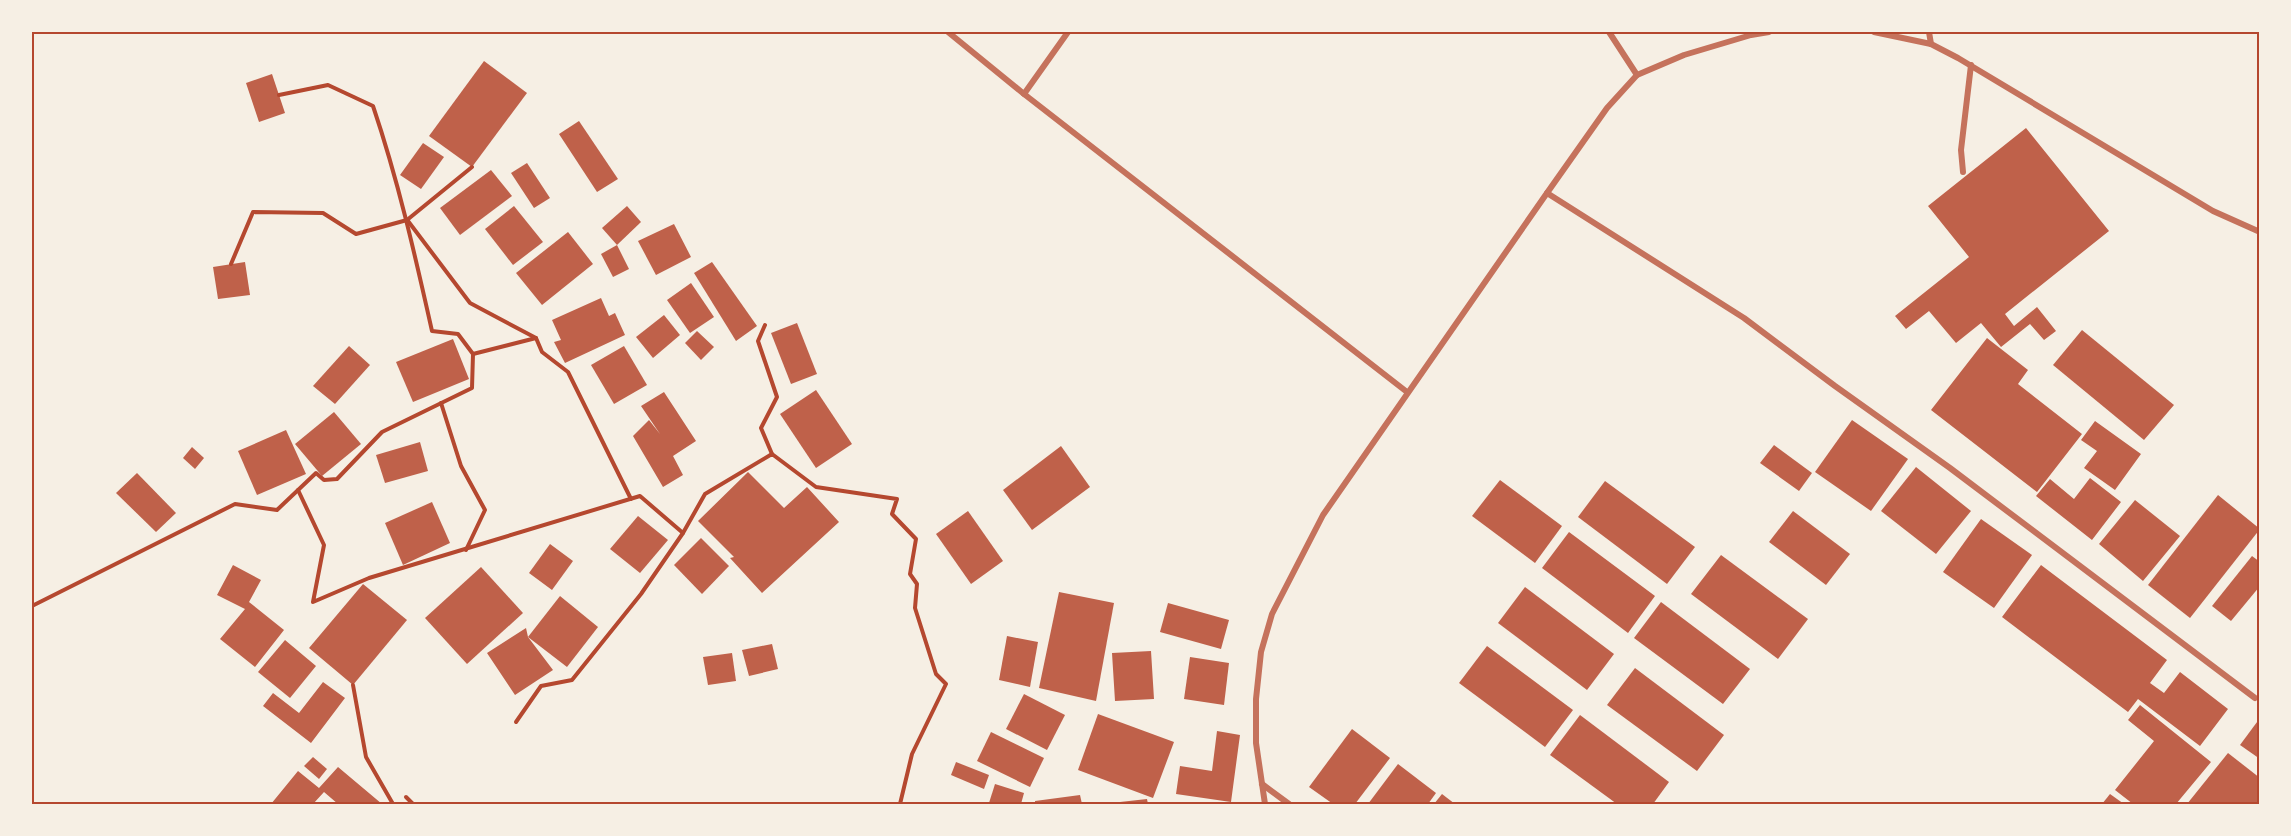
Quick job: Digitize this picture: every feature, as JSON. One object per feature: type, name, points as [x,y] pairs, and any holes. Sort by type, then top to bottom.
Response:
[{"type":"street","points":[[948,32],[1024,94],[1407,392]]},
{"type":"street","points":[[1024,94],[1068,32]]},
{"type":"street","points":[[1609,32],[1637,75]]},
{"type":"street","points":[[1265,804],[1256,743],[1256,699],[1261,652],[1272,614],[1323,515],[1607,108],[1637,75],[1684,55],[1751,35],[1769,32]]},
{"type":"street","points":[[1874,32],[1931,45],[1971,65],[2213,211],[2259,232]]},
{"type":"street","points":[[1929,32],[1931,45]]},
{"type":"street","points":[[1963,172],[1961,150],[1971,65]]},
{"type":"street","points":[[1547,193],[1744,318],[1835,387],[1950,468],[2255,698]]},
{"type":"street","points":[[1261,784],[1289,804]]},
{"type":"path","points":[[32,606],[235,504],[278,510],[316,473],[324,480],[337,479],[382,432],[472,388],[474,354],[458,334],[432,331],[407,220],[374,106],[328,85],[279,95]]},
{"type":"path","points":[[231,264],[253,212],[323,213],[356,234],[407,220],[472,167]]},
{"type":"path","points":[[407,220],[470,303],[536,338],[542,352],[568,372],[630,499]]},
{"type":"path","points":[[765,325],[758,341],[777,397],[761,428],[772,454],[816,487],[897,499],[892,514],[916,539],[910,574],[917,584],[915,608],[936,674],[946,684],[912,754],[900,804]]},
{"type":"path","points":[[474,354],[536,338]]},
{"type":"path","points":[[441,403],[461,466],[485,510],[466,550]]},
{"type":"path","points":[[516,722],[541,686],[572,680],[640,594],[683,533],[705,494],[772,454]]},
{"type":"path","points":[[298,490],[324,545],[313,602],[369,578],[640,496],[683,533]]},
{"type":"path","points":[[353,685],[366,757],[393,804]]},
{"type":"path","points":[[405,797],[413,804]]},
{"type":"building","points":[[484,61],[527,93],[472,167],[429,136]]},
{"type":"building","points":[[272,74],[285,113],[259,122],[246,83]]},
{"type":"building","points":[[579,121],[618,179],[597,192],[559,134]]},
{"type":"building","points":[[2026,128],[2109,231],[2005,314],[2014,326],[2037,307],[2056,331],[2044,340],[2030,324],[2001,347],[1981,323],[1956,343],[1929,311],[1906,329],[1895,316],[1969,257],[1928,206]]},
{"type":"building","points":[[423,143],[444,157],[421,189],[400,175]]},
{"type":"building","points":[[527,163],[550,198],[534,208],[511,173]]},
{"type":"building","points":[[491,170],[512,196],[460,235],[440,208]]},
{"type":"building","points":[[514,206],[543,242],[513,265],[485,229]]},
{"type":"building","points":[[627,206],[641,222],[617,245],[602,228]]},
{"type":"building","points":[[674,224],[691,257],[656,275],[638,241]]},
{"type":"building","points":[[568,232],[593,264],[542,305],[516,273]]},
{"type":"building","points":[[617,245],[629,269],[613,277],[601,254]]},
{"type":"building","points":[[245,262],[250,295],[218,299],[213,267]]},
{"type":"building","points":[[712,262],[757,326],[736,341],[694,273]]},
{"type":"building","points":[[691,283],[714,317],[690,333],[667,300]]},
{"type":"building","points":[[601,298],[609,316],[615,313],[625,335],[565,363],[554,342],[561,340],[552,320]]},
{"type":"building","points":[[664,315],[680,335],[653,358],[636,337]]},
{"type":"building","points":[[797,323],[817,374],[791,384],[771,333]]},
{"type":"building","points":[[2082,330],[2174,405],[2144,440],[2053,365]]},
{"type":"building","points":[[697,331],[714,347],[701,360],[685,343]]},
{"type":"building","points":[[1987,338],[2028,370],[2018,384],[2082,434],[2037,492],[1931,410]]},
{"type":"building","points":[[453,339],[469,379],[413,402],[396,362]]},
{"type":"building","points":[[349,346],[370,365],[335,404],[313,386]]},
{"type":"building","points":[[624,346],[647,385],[614,404],[591,365]]},
{"type":"building","points":[[816,390],[852,444],[816,468],[780,414]]},
{"type":"building","points":[[664,392],[696,441],[673,456],[683,475],[663,487],[633,436],[649,420],[660,434],[641,406]]},
{"type":"building","points":[[334,412],[361,444],[322,476],[295,444]]},
{"type":"building","points":[[1852,420],[1908,459],[1871,511],[1815,472]]},
{"type":"building","points":[[2095,421],[2141,454],[2115,490],[2084,468],[2097,451],[2081,440]]},
{"type":"building","points":[[286,430],[306,474],[257,495],[238,451]]},
{"type":"building","points":[[420,442],[428,471],[385,483],[376,455]]},
{"type":"building","points":[[1774,445],[1812,473],[1799,491],[1760,463]]},
{"type":"building","points":[[1061,446],[1090,487],[1032,530],[1003,490]]},
{"type":"building","points":[[192,447],[204,458],[195,469],[183,458]]},
{"type":"building","points":[[1916,467],[1971,511],[1936,554],[1881,511]]},
{"type":"building","points":[[748,472],[784,508],[807,487],[839,522],[762,593],[730,558],[734,557],[698,521]]},
{"type":"building","points":[[137,473],[176,513],[156,532],[116,493]]},
{"type":"building","points":[[2090,478],[2121,502],[2092,540],[2036,496],[2050,479],[2074,499]]},
{"type":"building","points":[[1500,480],[1562,526],[1535,563],[1472,516]]},
{"type":"building","points":[[1605,481],[1695,547],[1667,584],[1578,517]]},
{"type":"building","points":[[2218,495],[2260,529],[2190,618],[2148,585]]},
{"type":"building","points":[[2135,500],[2180,536],[2143,581],[2099,544]]},
{"type":"building","points":[[432,502],[450,543],[403,565],[385,523]]},
{"type":"building","points":[[968,511],[1003,561],[971,584],[936,534]]},
{"type":"building","points":[[1793,511],[1850,554],[1826,585],[1769,542]]},
{"type":"building","points":[[638,516],[668,540],[640,573],[610,549]]},
{"type":"building","points":[[1981,519],[2032,555],[1994,608],[1943,572]]},
{"type":"building","points":[[1569,532],[1655,596],[1628,633],[1542,568]]},
{"type":"building","points":[[701,538],[729,566],[702,594],[674,565]]},
{"type":"building","points":[[550,544],[573,561],[552,590],[529,573]]},
{"type":"building","points":[[1721,555],[1808,619],[1778,659],[1691,594]]},
{"type":"building","points":[[2252,556],[2260,562],[2260,586],[2231,621],[2212,606]]},
{"type":"building","points":[[233,565],[261,580],[249,602],[284,630],[255,667],[220,639],[245,609],[217,595]]},
{"type":"building","points":[[2041,565],[2167,660],[2150,683],[2164,693],[2180,672],[2228,709],[2200,746],[2138,699],[2128,712],[2002,617]]},
{"type":"building","points":[[481,567],[523,613],[467,664],[425,618]]},
{"type":"building","points":[[363,584],[407,620],[353,685],[309,648]]},
{"type":"building","points":[[1525,587],[1614,654],[1587,690],[1498,623]]},
{"type":"building","points":[[1059,592],[1114,603],[1096,701],[1039,688]]},
{"type":"building","points":[[560,596],[598,627],[567,667],[528,637]]},
{"type":"building","points":[[1661,602],[1750,669],[1723,704],[1634,638]]},
{"type":"building","points":[[1168,603],[1229,620],[1221,649],[1160,632]]},
{"type":"building","points":[[526,628],[528,637],[553,670],[515,695],[487,653]]},
{"type":"building","points":[[1007,636],[1038,642],[1030,687],[999,680]]},
{"type":"building","points":[[285,640],[316,666],[290,698],[258,672]]},
{"type":"building","points":[[772,644],[778,669],[749,676],[742,650]]},
{"type":"building","points":[[1487,646],[1573,710],[1545,747],[1459,683]]},
{"type":"building","points":[[1151,651],[1154,699],[1115,701],[1112,653]]},
{"type":"building","points":[[732,653],[736,681],[708,685],[703,657]]},
{"type":"building","points":[[1190,657],[1229,663],[1224,705],[1184,699]]},
{"type":"building","points":[[1635,668],[1724,735],[1697,771],[1607,705]]},
{"type":"building","points":[[323,682],[345,698],[311,743],[263,706],[273,693],[299,713]]},
{"type":"building","points":[[1024,694],[1065,715],[1047,750],[1006,729]]},
{"type":"building","points":[[2140,705],[2211,762],[2176,804],[2133,804],[2115,790],[2154,741],[2128,720]]},
{"type":"building","points":[[1098,714],[1174,742],[1153,798],[1078,770]]},
{"type":"building","points":[[1580,715],[1669,782],[1653,804],[1617,804],[1550,755]]},
{"type":"building","points":[[2260,718],[2260,759],[2240,745]]},
{"type":"building","points":[[1352,729],[1390,758],[1355,804],[1333,804],[1309,787]]},
{"type":"building","points":[[1217,731],[1240,735],[1231,802],[1176,794],[1180,766],[1212,771]]},
{"type":"building","points":[[991,732],[1044,758],[1030,787],[977,761]]},
{"type":"building","points":[[2228,753],[2260,778],[2260,800],[2256,804],[2187,804]]},
{"type":"building","points":[[313,757],[327,769],[319,779],[304,766]]},
{"type":"building","points":[[956,762],[989,775],[984,789],[951,775]]},
{"type":"building","points":[[1398,764],[1436,793],[1428,804],[1368,804]]},
{"type":"building","points":[[338,767],[382,804],[338,804],[324,792],[313,804],[271,804],[298,771],[319,788]]},
{"type":"building","points":[[995,784],[1024,793],[1021,804],[989,803]]},
{"type":"building","points":[[1442,794],[1455,804],[1434,804]]},
{"type":"building","points":[[2110,794],[2124,804],[2102,804]]},
{"type":"building","points":[[1080,795],[1082,804],[1035,804],[1035,801]]},
{"type":"building","points":[[1147,799],[1148,804],[1111,804],[1111,803]]}]
